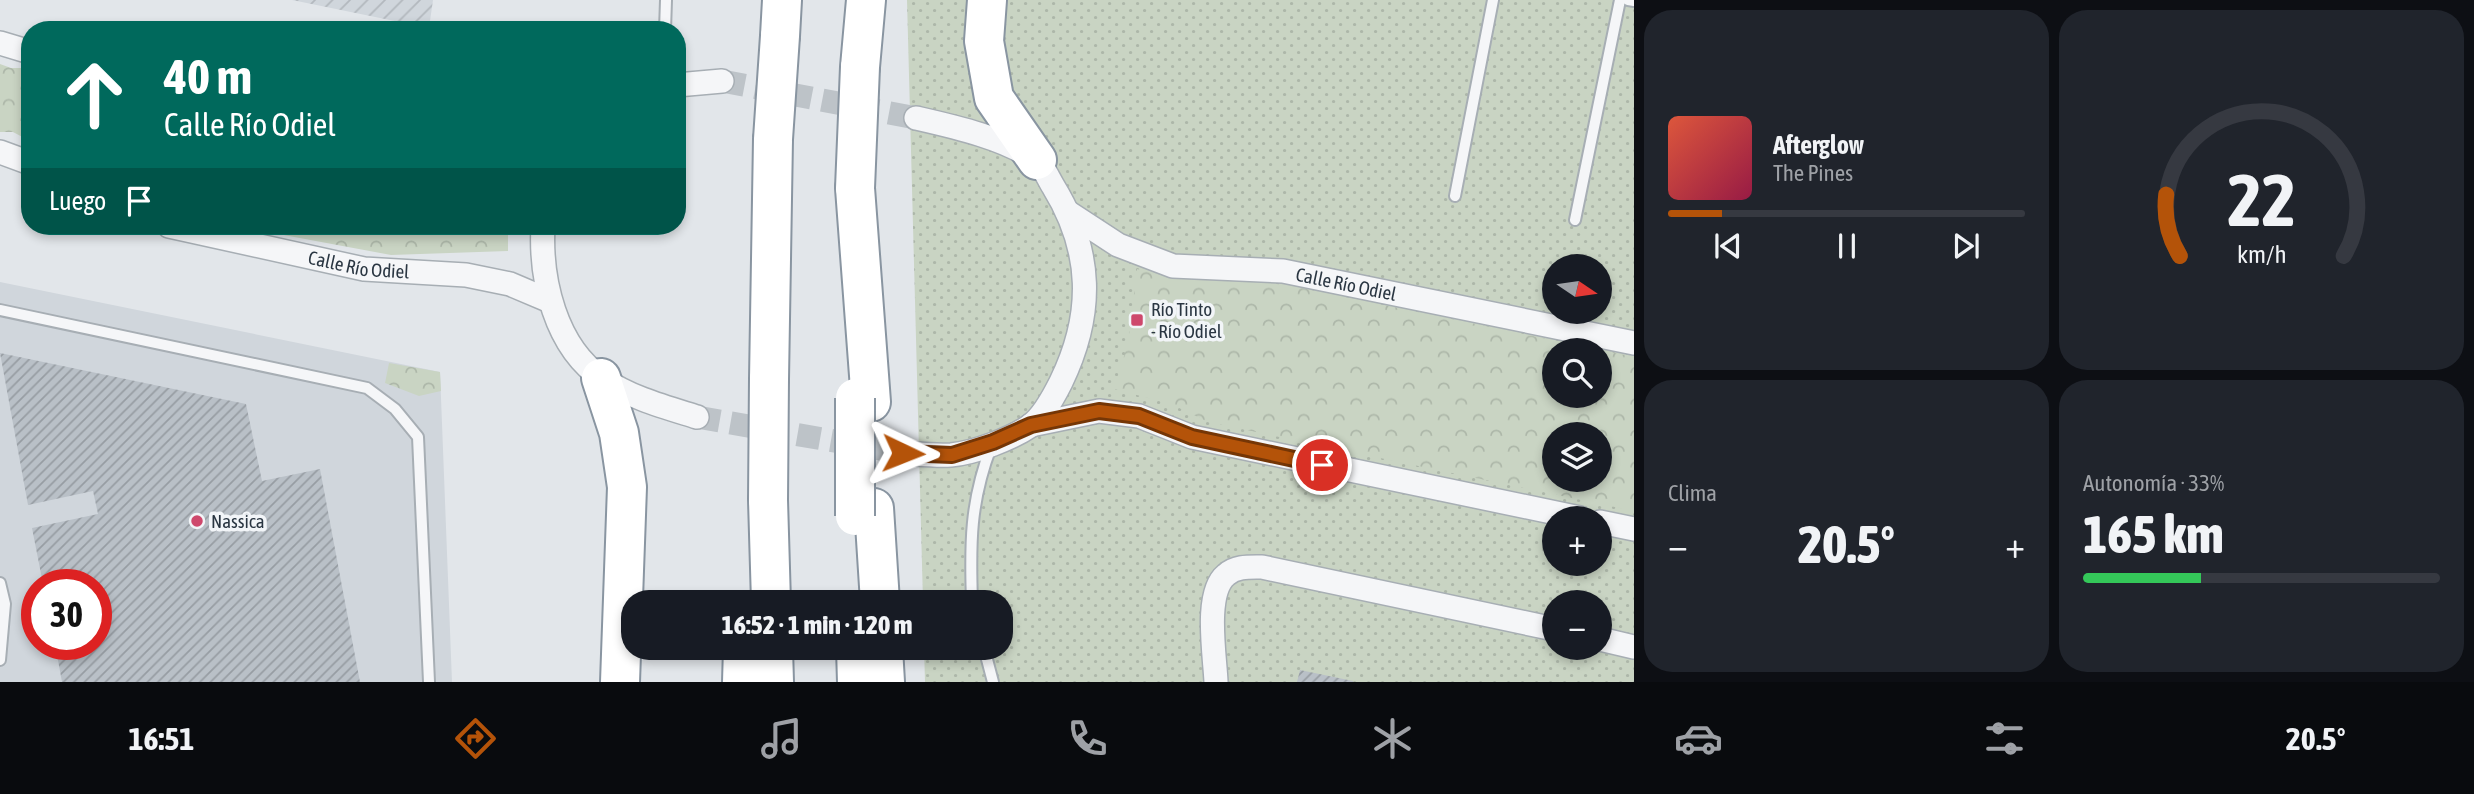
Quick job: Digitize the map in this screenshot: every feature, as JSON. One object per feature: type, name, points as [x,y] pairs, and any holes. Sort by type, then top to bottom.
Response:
[{"type":"highway","points":[[857,590],[864,512],[855,188],[866,0]]},
{"type":"highway","points":[[987,0],[985,41],[994,98],[1037,160]]},
{"type":"highway","points":[[771,590],[768,503],[773,139],[781,18]]},
{"type":"highway","points":[[601,378],[619,433],[627,486],[619,673]]},
{"type":"highway","points":[[744,590],[745,577],[768,503]]},
{"type":"highway","points":[[864,512],[878,590]]},
{"type":"highway","points":[[741,682],[742,660]]},
{"type":"highway","points":[[773,660],[774,682]]},
{"type":"highway","points":[[856,660],[857,682]]},
{"type":"highway","points":[[884,660],[885,682]]},
{"type":"street","points":[[0,43],[21,49]]},
{"type":"street","points":[[686,84],[722,81]]},
{"type":"street","points":[[916,118],[973,131],[1037,160],[1069,213],[1080,247],[1085,281],[1083,315],[1070,364],[1055,394],[1031,425]]},
{"type":"street","points":[[0,152],[21,160]]},
{"type":"street","name":"Calle Río Odiel","points":[[1069,213],[1118,246],[1172,266],[1283,271],[1634,343]]},
{"type":"street","name":"Calle Río Odiel","points":[[210,235],[364,269],[466,275],[510,284],[550,301]]},
{"type":"street","points":[[542,235],[541,258],[550,301],[578,355],[601,378],[646,401],[697,417]]},
{"type":"street","points":[[903,453],[952,455],[993,442],[1031,425],[1099,411],[1139,416],[1192,437],[1542,510]]},
{"type":"street","points":[[1612,524],[1634,529]]},
{"type":"street","points":[[1216,682],[1214,594],[1225,575],[1239,567],[1262,567],[1542,626]]},
{"type":"street","points":[[1612,642],[1634,647]]},
{"type":"lane","points":[[665,21],[666,0]]},
{"type":"lane","points":[[1455,196],[1493,0]]},
{"type":"lane","points":[[1575,220],[1620,0]]},
{"type":"lane","points":[[1628,0],[1634,1]]},
{"type":"lane","points":[[0,310],[367,388],[395,409],[418,437],[429,682]]},
{"type":"lane","points":[[972,590],[970,528],[977,484],[993,442]]},
{"type":"lane","points":[[0,583],[3,604],[0,660]]},
{"type":"lane","points":[[987,660],[993,682]]},
{"type":"shaded area","points":[[292,0],[433,0],[430,21],[395,21]]},
{"type":"shaded area","points":[[0,282],[440,372],[452,682],[0,682]]},
{"type":"green space","points":[[907,0],[1634,0],[1634,682],[925,682],[924,660],[1013,660],[1013,590],[923,590]]},
{"type":"green space","points":[[0,64],[21,68],[21,136],[13,132],[0,132]]},
{"type":"green space","points":[[283,235],[508,235],[508,251],[391,255]]},
{"type":"green space","points":[[1137,269],[1183,281],[1236,278],[1297,287],[1543,338],[1542,408],[1612,408],[1612,352],[1634,357],[1634,511],[1543,492],[1612,492],[1612,422],[1542,422],[1542,492],[1208,422],[1171,404],[1114,389],[1128,343]]},
{"type":"green space","points":[[389,363],[440,372],[441,391],[419,396],[385,383]]},
{"type":"building","name":"Nassica","points":[[0,353],[246,404],[262,481],[320,469],[360,682],[62,682],[58,660],[112,660],[112,569],[40,569],[32,528],[98,514],[93,491],[28,505]]},
{"type":"building","points":[[1300,670],[1353,681],[1353,682],[1297,682]]},
{"type":"tunnel","points":[[722,81],[916,118]]},
{"type":"tunnel","points":[[697,417],[903,453]]},
{"type":"place","name":"Río Tinto - Río Odiel","points":[[1137,320]]},
{"type":"place","name":"Nassica","points":[[197,521]]},
{"type":"route","points":[[903,453],[952,455],[993,442],[1031,425],[1099,411],[1139,416],[1192,437],[1322,465]]}]
